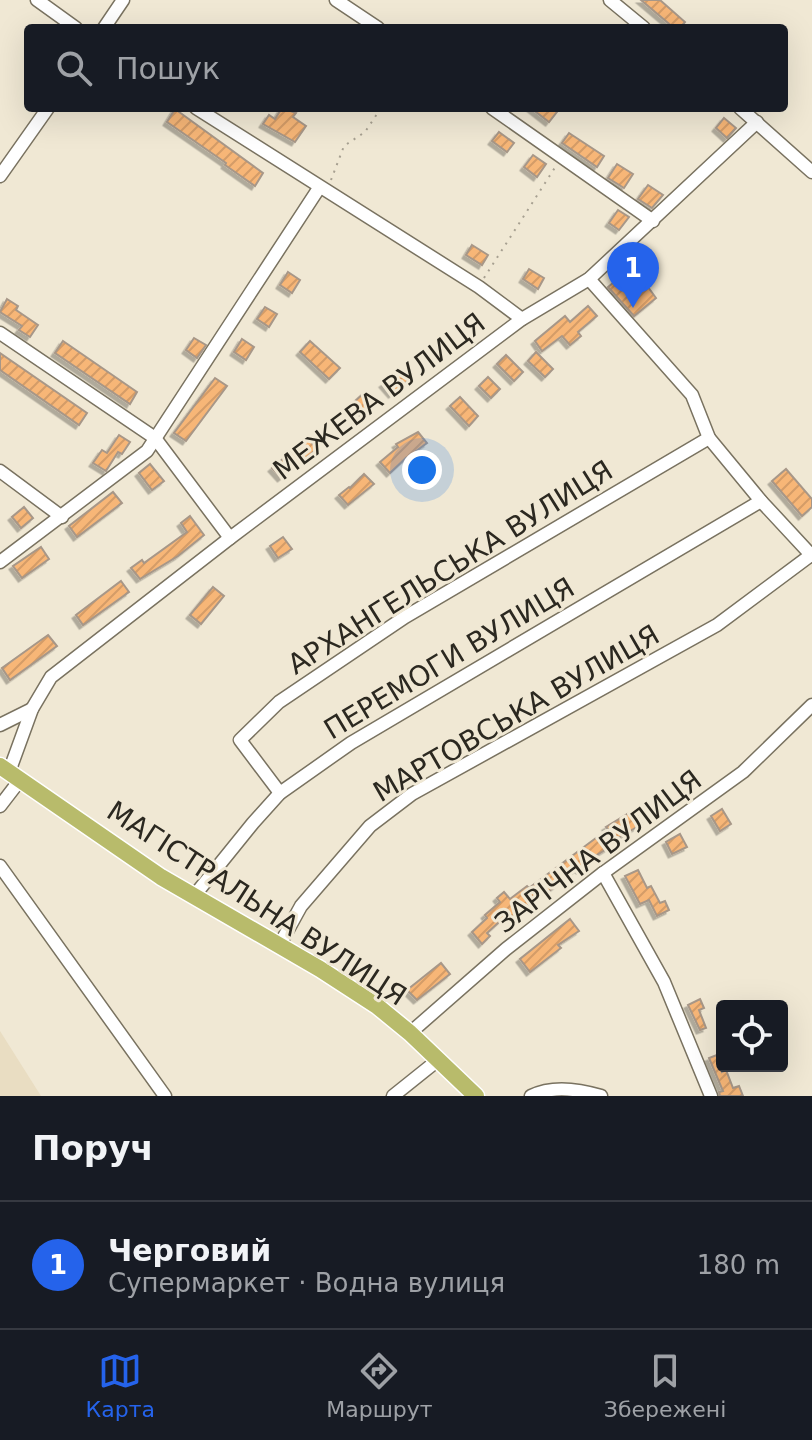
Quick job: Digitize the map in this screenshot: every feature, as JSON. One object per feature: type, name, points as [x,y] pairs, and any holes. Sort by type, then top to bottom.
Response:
[{"type":"main road","name":"МАГІСТРАЛЬНА ВУЛИЦЯ","points":[[10,773],[161,877],[377,1006],[476,1096]]},
{"type":"street","points":[[37,0],[70,24]]},
{"type":"street","points":[[107,24],[123,0]]},
{"type":"street","points":[[336,0],[372,24]]},
{"type":"street","points":[[610,0],[639,24]]},
{"type":"street","points":[[0,176],[45,112]]},
{"type":"street","points":[[202,112],[479,287],[522,319]]},
{"type":"street","points":[[498,112],[653,221]]},
{"type":"street","points":[[745,112],[812,172]]},
{"type":"street","name":"МЕЖЕВА ВУЛИЦЯ","points":[[0,806],[32,709],[51,677],[522,319],[589,279],[757,122]]},
{"type":"street","points":[[0,562],[147,451],[323,190]]},
{"type":"street","points":[[589,279],[692,395],[709,438],[761,501],[812,555]]},
{"type":"street","points":[[0,333],[155,438],[230,538]]},
{"type":"street","name":"АРХАНГЕЛЬСЬКА ВУЛИЦЯ","points":[[280,793],[240,740],[279,702],[405,617],[709,438]]},
{"type":"street","points":[[0,471],[62,517]]},
{"type":"street","name":"ПЕРЕМОГИ ВУЛИЦЯ","points":[[194,896],[280,793],[351,743],[761,501]]},
{"type":"street","name":"МАРТОВСЬКА ВУЛИЦЯ","points":[[279,946],[301,906],[370,826],[412,794],[717,625],[812,555]]},
{"type":"street","name":"ЗАРІЧНА ВУЛИЦЯ","points":[[410,1033],[506,949],[603,873],[743,772],[812,705]]},
{"type":"street","points":[[0,725],[32,709]]},
{"type":"street","points":[[0,866],[165,1096]]},
{"type":"street","points":[[603,873],[664,982],[711,1096]]},
{"type":"street","points":[[393,1096],[438,1060]]},
{"type":"street","points":[[531,1096],[563,1088],[601,1096]]},
{"type":"path","points":[[323,190],[344,146],[365,132],[378,112]]},
{"type":"path","points":[[479,287],[561,158]]},
{"type":"shaded area","points":[[0,1031],[41,1096],[0,1096]]},
{"type":"building","points":[[641,0],[660,0],[685,22],[669,24]]},
{"type":"building","points":[[173,112],[179,112],[263,173],[255,186],[226,163],[167,122]]},
{"type":"building","points":[[279,112],[293,112],[296,113],[293,117],[306,126],[295,142],[263,124],[269,115],[275,119]]},
{"type":"building","points":[[536,112],[557,112],[549,122]]},
{"type":"building","points":[[724,118],[736,128],[727,138],[716,128]]},
{"type":"building","points":[[499,132],[514,143],[507,152],[492,141]]},
{"type":"building","points":[[569,133],[604,156],[597,167],[562,143]]},
{"type":"building","points":[[533,155],[546,164],[537,177],[524,167]]},
{"type":"building","points":[[617,164],[633,174],[624,188],[608,178]]},
{"type":"building","points":[[648,185],[663,195],[652,208],[638,199]]},
{"type":"building","points":[[618,210],[629,217],[619,230],[609,223]]},
{"type":"building","points":[[472,245],[488,255],[482,265],[466,255]]},
{"type":"building","points":[[529,269],[544,278],[538,289],[523,279]]},
{"type":"building","points":[[288,272],[300,280],[292,293],[280,285]]},
{"type":"building","points":[[618,279],[630,294],[645,283],[656,298],[634,316],[608,287]]},
{"type":"building","points":[[7,299],[18,306],[16,310],[38,325],[30,337],[19,330],[22,326],[0,312]]},
{"type":"building","points":[[588,306],[597,316],[578,332],[581,336],[570,345],[562,336],[542,351],[535,341],[565,316],[570,322]]},
{"type":"building","points":[[265,307],[277,314],[269,327],[257,319]]},
{"type":"building","points":[[194,338],[206,345],[197,358],[186,350]]},
{"type":"building","points":[[242,339],[254,347],[246,360],[234,352]]},
{"type":"building","points":[[63,341],[137,392],[130,404],[55,353]]},
{"type":"building","points":[[310,341],[340,368],[329,379],[300,352]]},
{"type":"building","points":[[536,352],[553,369],[545,377],[528,361]]},
{"type":"building","points":[[0,353],[87,413],[79,425],[0,370]]},
{"type":"building","points":[[506,355],[523,372],[514,381],[497,364]]},
{"type":"building","points":[[401,371],[409,380],[392,394],[383,384]]},
{"type":"building","points":[[488,377],[500,389],[491,398],[479,386]]},
{"type":"building","points":[[215,378],[227,386],[186,441],[174,433]]},
{"type":"building","points":[[365,392],[375,402],[364,413],[354,402]]},
{"type":"building","points":[[460,397],[478,416],[469,426],[450,406]]},
{"type":"building","points":[[418,432],[427,443],[409,461],[406,458],[390,473],[380,462],[398,447],[396,444]]},
{"type":"building","points":[[119,435],[130,442],[122,454],[118,452],[106,471],[93,463],[102,450],[107,453]]},
{"type":"building","points":[[308,438],[317,449],[281,478],[272,468]]},
{"type":"building","points":[[150,464],[164,481],[152,490],[139,473]]},
{"type":"building","points":[[786,469],[812,499],[812,507],[802,516],[772,481]]},
{"type":"building","points":[[364,474],[374,484],[348,505],[339,495]]},
{"type":"building","points":[[113,492],[122,503],[77,537],[69,526]]},
{"type":"building","points":[[24,507],[33,518],[21,528],[12,517]]},
{"type":"building","points":[[190,516],[204,535],[178,556],[140,579],[131,568],[142,560],[144,563],[187,532],[181,523]]},
{"type":"building","points":[[283,537],[292,549],[278,558],[270,546]]},
{"type":"building","points":[[41,547],[49,559],[22,578],[13,566]]},
{"type":"building","points":[[121,581],[129,592],[83,625],[76,615]]},
{"type":"building","points":[[213,587],[224,596],[201,624],[190,615]]},
{"type":"building","points":[[48,635],[57,646],[10,680],[2,668]]},
{"type":"building","points":[[722,809],[731,824],[720,831],[711,816]]},
{"type":"building","points":[[634,810],[642,824],[606,845],[608,848],[589,860],[591,863],[580,870],[578,868],[548,892],[546,890],[513,918],[509,913],[487,933],[490,936],[482,944],[472,932],[500,902],[497,898],[504,892],[510,899],[527,886],[529,888],[608,829],[606,827]]},
{"type":"building","points":[[680,834],[687,847],[672,854],[666,842]]},
{"type":"building","points":[[638,870],[647,888],[651,886],[660,903],[665,901],[669,910],[657,916],[649,900],[640,904],[625,876]]},
{"type":"building","points":[[570,919],[579,931],[558,945],[561,948],[530,972],[520,959]]},
{"type":"building","points":[[441,963],[450,974],[417,1000],[407,990]]},
{"type":"building","points":[[700,999],[704,1008],[699,1010],[706,1028],[700,1030],[688,1005]]},
{"type":"building","points":[[716,1055],[716,1072],[727,1072],[733,1088],[739,1086],[743,1096],[720,1096],[719,1092],[723,1091],[709,1058]]},
{"type":"place","name":"Черговий","points":[[633,308]]}]
